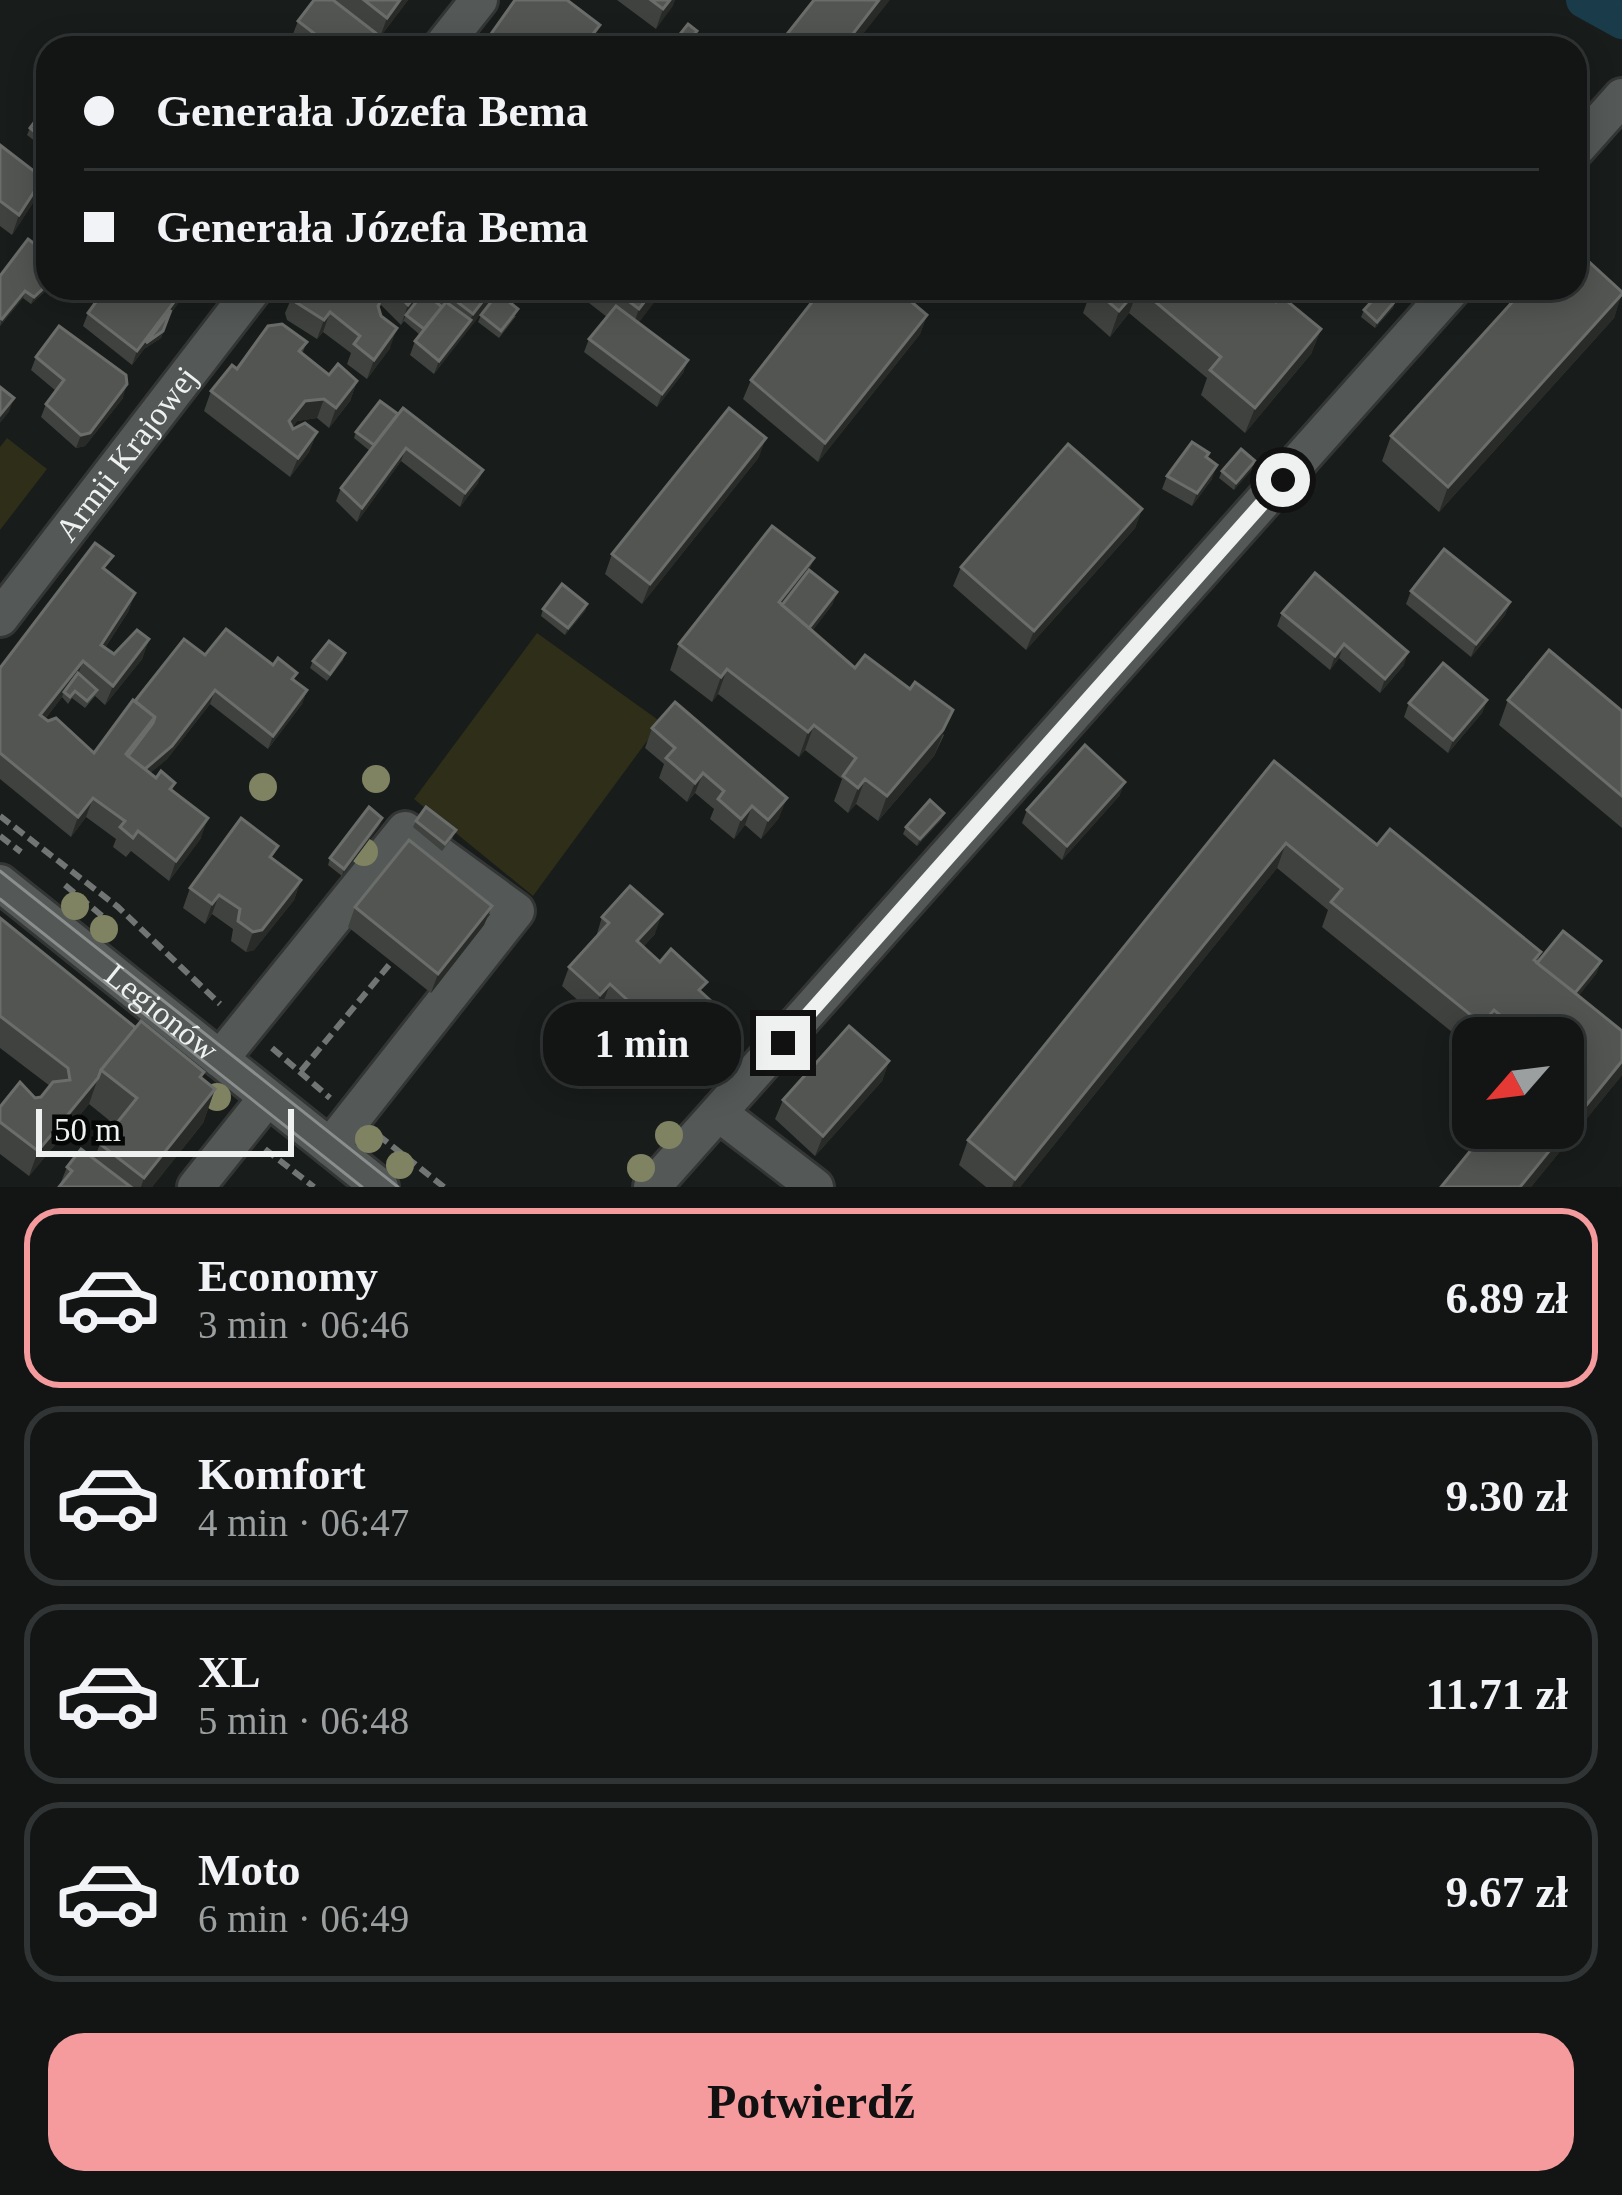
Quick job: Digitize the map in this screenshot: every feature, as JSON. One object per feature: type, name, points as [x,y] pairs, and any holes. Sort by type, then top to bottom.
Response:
[{"type":"street","points":[[450,36],[478,0]]},
{"type":"street","points":[[1587,137],[1622,98]]},
{"type":"street","name":"Armii Krajowej","points":[[0,618],[245,300]]},
{"type":"street","points":[[652,1187],[1442,300]]},
{"type":"street","points":[[220,1059],[405,830],[516,911],[330,1147]]},
{"type":"street","name":"Legionów","points":[[0,883],[380,1187]]},
{"type":"street","points":[[196,1187],[267,1098]]},
{"type":"street","points":[[720,1114],[814,1187]]},
{"type":"path","points":[[0,816],[118,907],[246,1028],[444,1187]]},
{"type":"path","points":[[301,1071],[389,965]]},
{"type":"path","points":[[282,1160],[314,1187]]},
{"type":"shaded area","points":[[7,438],[47,469],[0,530],[0,447]]},
{"type":"shaded area","points":[[537,633],[661,722],[533,896],[414,799]]},
{"type":"building","points":[[314,0],[333,0],[377,34],[317,36],[298,21]]},
{"type":"building","points":[[364,0],[400,0],[387,18]]},
{"type":"building","points":[[515,0],[567,0],[600,25],[591,36],[490,36]]},
{"type":"building","points":[[814,0],[879,0],[851,36],[786,36]]},
{"type":"building","points":[[688,24],[697,31],[693,36],[678,36]]},
{"type":"building","points":[[0,145],[36,173],[36,189],[19,215],[0,201]]},
{"type":"building","points":[[28,239],[36,245],[36,295],[25,291],[2,319],[0,276]]},
{"type":"building","points":[[1587,260],[1622,292],[1448,487],[1391,436],[1514,300],[1587,300]]},
{"type":"building","points":[[97,300],[176,300],[137,351],[88,313]]},
{"type":"building","points":[[381,300],[381,316],[397,328],[374,360],[354,344],[360,336],[330,312],[324,320],[294,301]]},
{"type":"building","points":[[418,300],[434,300],[442,307],[424,329],[406,315]]},
{"type":"building","points":[[455,300],[484,300],[473,314]]},
{"type":"building","points":[[493,300],[507,300],[518,309],[501,331],[481,315]]},
{"type":"building","points":[[814,300],[909,300],[927,315],[825,443],[751,380]]},
{"type":"building","points":[[1106,300],[1129,300],[1119,311]]},
{"type":"building","points":[[1153,300],[1286,300],[1321,329],[1255,408],[1210,370],[1221,357]]},
{"type":"building","points":[[1373,300],[1395,301],[1377,322],[1364,310]]},
{"type":"building","points":[[446,302],[471,320],[439,361],[415,341]]},
{"type":"building","points":[[616,306],[688,360],[662,394],[589,339]]},
{"type":"building","points":[[171,310],[163,331],[146,343]]},
{"type":"building","points":[[282,324],[307,342],[299,351],[329,375],[338,364],[357,381],[336,408],[324,399],[305,401],[289,421],[293,429],[305,423],[317,432],[298,458],[211,391],[232,365],[237,369],[268,326]]},
{"type":"building","points":[[59,326],[126,375],[127,384],[90,433],[81,435],[46,404],[64,380],[36,357]]},
{"type":"building","points":[[0,387],[14,398],[0,415]]},
{"type":"building","points":[[380,401],[398,414],[374,445],[356,432]]},
{"type":"building","points":[[403,408],[483,470],[465,493],[406,448],[362,508],[341,488]]},
{"type":"building","points":[[729,408],[766,438],[650,584],[612,554]]},
{"type":"building","points":[[1192,442],[1217,465],[1197,493],[1167,476]]},
{"type":"building","points":[[1068,444],[1142,509],[1034,631],[961,567]]},
{"type":"building","points":[[1241,449],[1255,461],[1236,483],[1222,471]]},
{"type":"building","points":[[772,526],[814,558],[779,602],[855,668],[865,655],[910,689],[915,682],[953,710],[943,730],[887,796],[865,779],[858,788],[843,776],[856,758],[814,725],[808,732],[727,669],[721,677],[679,644]]},
{"type":"building","points":[[95,543],[113,556],[103,568],[135,593],[101,645],[114,654],[137,630],[149,639],[113,686],[83,661],[40,715],[48,721],[56,718],[94,753],[133,700],[155,717],[126,754],[156,778],[161,771],[175,783],[170,789],[208,818],[176,861],[138,831],[133,838],[120,827],[125,821],[93,798],[78,817],[0,753],[0,668]]},
{"type":"building","points":[[1444,549],[1510,602],[1476,644],[1411,591]]},
{"type":"building","points":[[809,570],[837,592],[809,628],[782,605]]},
{"type":"building","points":[[1315,573],[1408,652],[1385,679],[1344,644],[1335,656],[1282,613]]},
{"type":"building","points":[[562,584],[587,604],[568,628],[543,609]]},
{"type":"building","points":[[226,629],[273,665],[278,658],[297,673],[292,679],[307,690],[273,736],[215,690],[172,746],[145,769],[128,756],[155,717],[135,701],[184,639],[205,655]]},
{"type":"building","points":[[329,641],[345,653],[330,674],[313,661]]},
{"type":"building","points":[[1549,650],[1622,711],[1622,796],[1508,700]]},
{"type":"building","points":[[1443,663],[1487,700],[1453,740],[1409,703]]},
{"type":"building","points":[[78,673],[97,690],[87,701],[75,691],[70,697],[64,692]]},
{"type":"building","points":[[675,702],[787,798],[768,820],[752,806],[741,819],[718,799],[724,791],[703,773],[695,783],[666,758],[675,748],[652,728]]},
{"type":"building","points":[[1085,745],[1125,782],[1067,846],[1027,810]]},
{"type":"building","points":[[1274,761],[1377,845],[1390,829],[1541,952],[1534,960],[1622,1031],[1622,1061],[1584,1108],[1584,1017],[1502,1017],[1494,1010],[1488,1017],[1473,1017],[1331,902],[1342,889],[1286,843],[1015,1179],[968,1140]]},
{"type":"building","points":[[930,800],[944,813],[920,839],[906,827]]},
{"type":"building","points":[[369,807],[382,818],[344,869],[330,858]]},
{"type":"building","points":[[426,807],[456,830],[445,844],[416,821]]},
{"type":"building","points":[[241,818],[278,846],[270,857],[301,880],[262,930],[253,932],[238,921],[240,909],[219,895],[212,904],[190,888]]},
{"type":"building","points":[[409,840],[492,906],[438,974],[355,907]]},
{"type":"building","points":[[630,886],[662,914],[637,941],[660,962],[671,949],[707,982],[699,990],[721,1010],[683,1051],[610,984],[600,995],[569,967],[609,923],[602,917]]},
{"type":"building","points":[[0,918],[136,1028],[38,1151],[0,1122],[0,1107],[20,1082],[35,1098],[53,1082],[70,1080],[68,1068],[0,1016]]},
{"type":"building","points":[[1563,931],[1601,961],[1575,993],[1537,963]]},
{"type":"building","points":[[141,1021],[204,1072],[200,1077],[215,1089],[144,1178],[100,1144],[137,1098],[101,1070]]},
{"type":"building","points":[[849,1026],[889,1061],[823,1136],[783,1100]]},
{"type":"building","points":[[81,1149],[131,1187],[59,1187]]},
{"type":"building","points":[[1472,1149],[1551,1149],[1520,1187],[1441,1187]]},
{"type":"waterway","points":[[1584,0],[1622,21]]},
{"type":"tram line","points":[[0,871],[398,1187]]},
{"type":"tram line","points":[[0,899],[362,1187]]},
{"type":"route","points":[[783,1043],[1283,480]]}]
